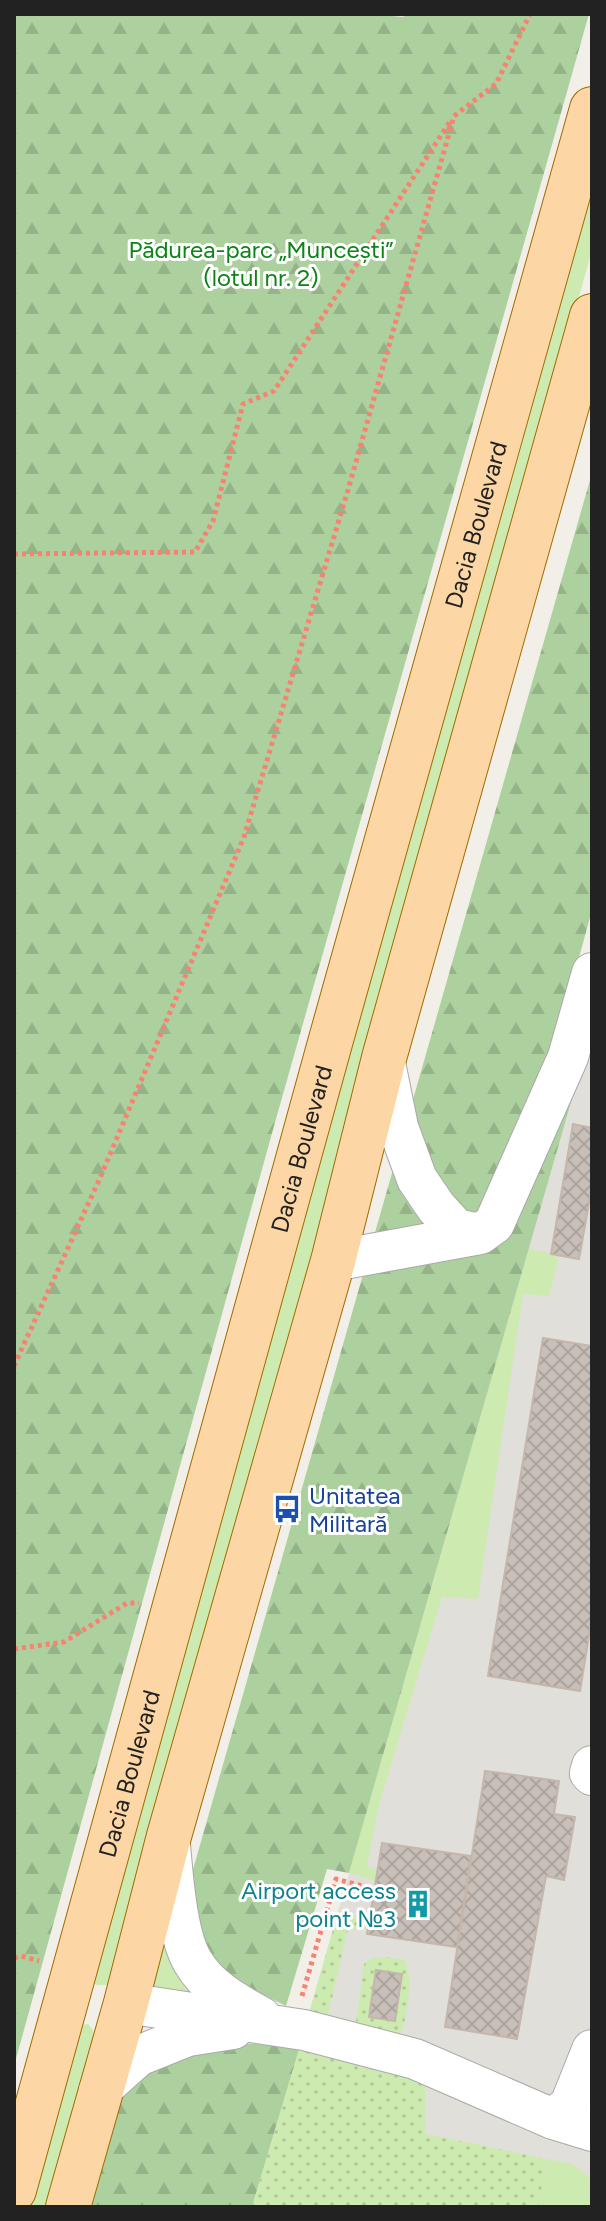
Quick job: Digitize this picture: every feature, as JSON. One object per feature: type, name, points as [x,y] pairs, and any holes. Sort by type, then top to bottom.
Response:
[{"type":"main road","name":"Dacia Boulevard","points":[[14,2190],[592,109]]},
{"type":"main road","points":[[68,2207],[169,1836],[333,1261],[384,1058],[592,316]]},
{"type":"main road","points":[[67,1999],[124,2008]]},
{"type":"lane","points":[[333,1261],[480,1234],[494,1224],[568,1057],[592,973]]},
{"type":"lane","points":[[384,1058],[398,1127],[417,1179],[456,1229],[480,1234]]},
{"type":"lane","points":[[592,1766],[592,1775]]},
{"type":"lane","points":[[169,1836],[178,1916],[193,1962],[223,1995],[282,2026]]},
{"type":"lane","points":[[124,2008],[282,2026],[415,2059],[553,2119],[592,2131]]},
{"type":"lane","points":[[99,2091],[138,2056],[188,2036],[282,2026]]},
{"type":"lane","points":[[553,2119],[570,2105],[592,2050]]},
{"type":"path","points":[[14,554],[195,552],[213,521],[243,404],[274,391],[454,116],[496,84],[530,14]]},
{"type":"path","points":[[14,1366],[100,1178],[244,837],[352,475],[454,116]]},
{"type":"path","points":[[14,1649],[64,1642],[127,1603],[176,1603]]},
{"type":"path","points":[[282,2026],[336,1879],[374,1889]]},
{"type":"shaded area","points":[[592,1029],[592,2207],[252,2207],[304,2030]]},
{"type":"green space","name":"Pădurea-parc „Muncești” (lotul nr. 2)","points":[[14,14],[374,14],[402,17],[411,14],[589,14],[274,1126],[14,2066]]},
{"type":"green space","points":[[592,176],[592,250],[109,1985],[96,1985],[87,1974]]},
{"type":"green space","points":[[592,473],[592,910],[557,1038],[578,1078],[349,1873],[327,1869],[286,2006],[225,1976],[201,1945],[192,1873]]},
{"type":"green space","points":[[529,1249],[559,1255],[549,1296],[523,1294],[478,1599],[442,1597],[378,1808],[367,1867],[377,1870],[376,1881],[349,1873]]},
{"type":"green space","points":[[168,1909],[209,2005],[150,1997]]},
{"type":"green space","points":[[338,1912],[369,1919],[368,1930],[348,1928],[327,2020],[318,2023],[310,2010]]},
{"type":"green space","points":[[372,1958],[405,1960],[408,1969],[409,1995],[403,2030],[396,2036],[359,2028],[356,2022],[364,1964]]},
{"type":"green space","points":[[88,2024],[93,2030],[93,2041],[47,2207],[27,2207],[81,2025]]},
{"type":"green space","points":[[301,2043],[252,2207],[91,2207],[121,2095],[140,2069],[227,2044]]},
{"type":"green space","points":[[301,2043],[425,2079],[426,2134],[547,2159],[538,2207],[252,2207]]},
{"type":"green space","points":[[547,2159],[573,2164],[592,2180],[592,2207],[538,2207]]},
{"type":"building","points":[[573,1124],[592,1128],[592,1186],[579,1259],[551,1254]]},
{"type":"building","points":[[543,1338],[592,1346],[592,1617],[580,1691],[488,1676]]},
{"type":"building","points":[[485,1771],[559,1781],[554,1814],[575,1817],[564,1880],[546,1876],[517,2039],[445,2027]]},
{"type":"building","name":"Airport access point №3","points":[[382,1843],[471,1856],[457,1947],[367,1934]]},
{"type":"building","points":[[376,1970],[402,1974],[395,2021],[369,2017]]},
{"type":"place","name":"Unitatea Militară","points":[[287,1509]]},
{"type":"place","name":"Airport access point №3","points":[[418,1904]]}]
